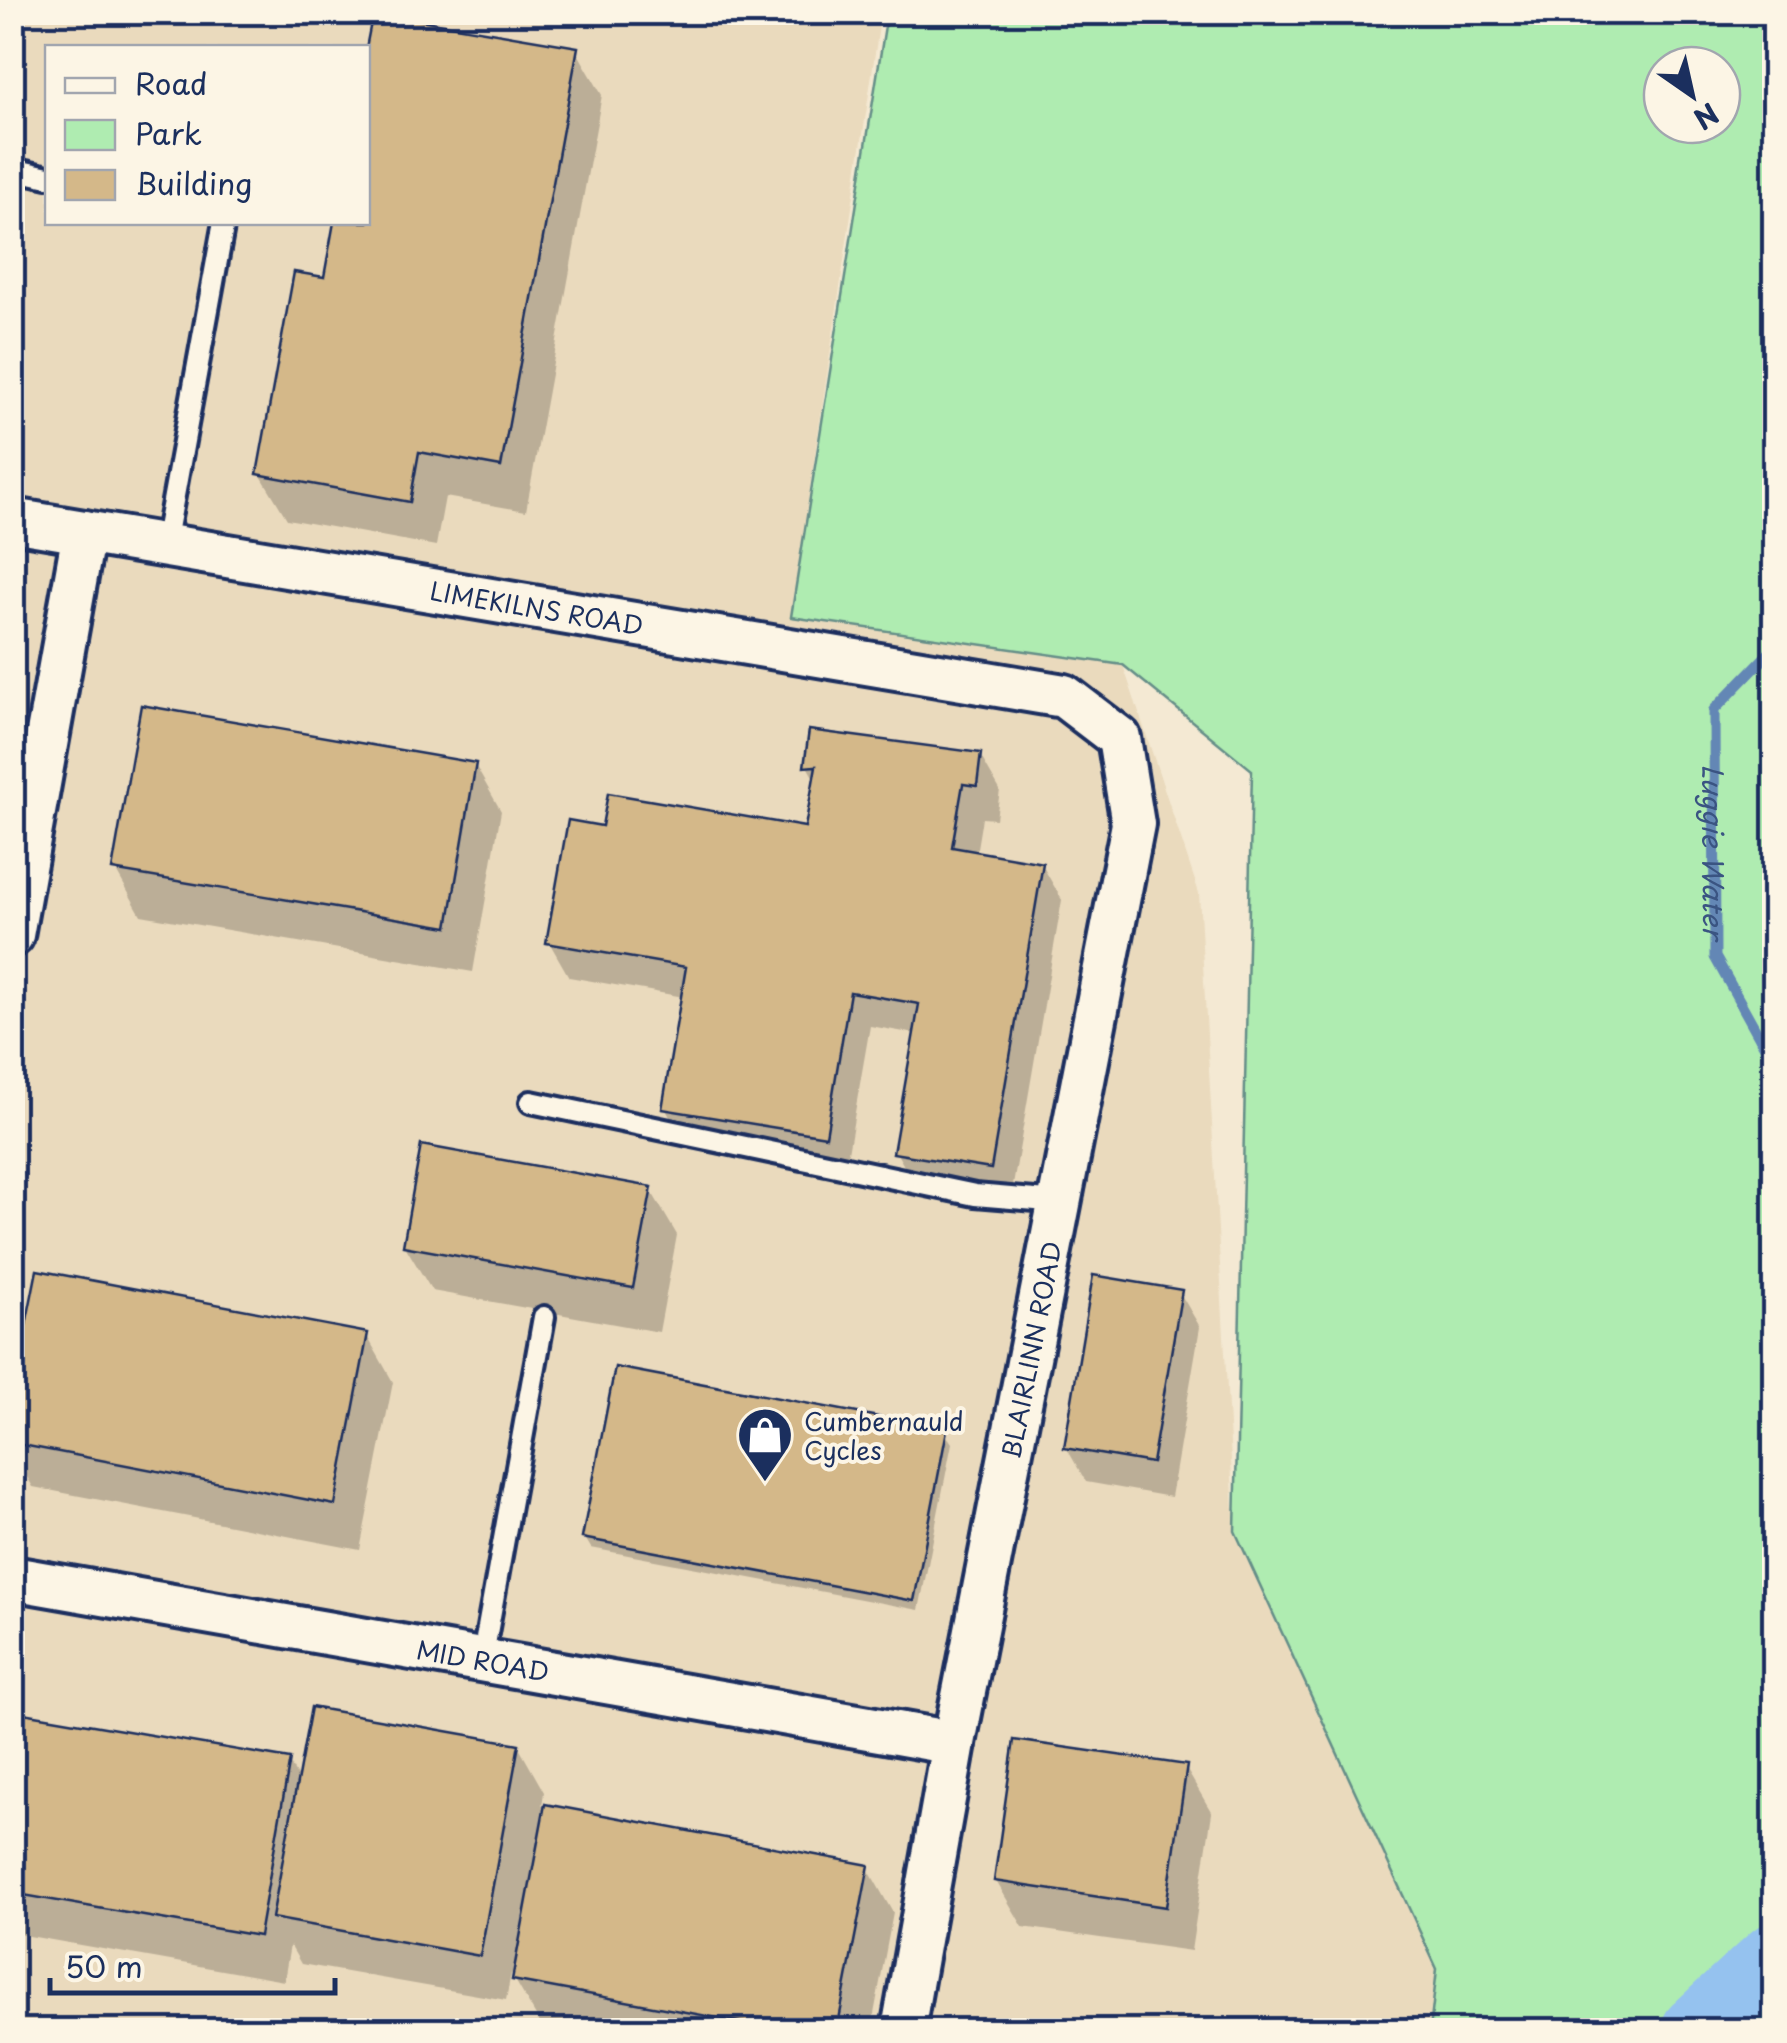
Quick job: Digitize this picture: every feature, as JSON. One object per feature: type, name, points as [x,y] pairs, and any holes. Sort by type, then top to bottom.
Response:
[{"type":"street","name":"LIMEKILNS ROAD","points":[[12,520],[1064,696]]},
{"type":"street","points":[[12,935],[84,532]]},
{"type":"street","name":"BLAIRLINN ROAD","points":[[903,2030],[954,1743],[1133,824],[1118,738],[1064,696]]},
{"type":"street","name":"MID ROAD","points":[[12,1578],[954,1743]]},
{"type":"lane","points":[[12,169],[45,176]]},
{"type":"lane","points":[[165,545],[223,225]]},
{"type":"lane","points":[[531,1102],[975,1195],[1060,1202]]},
{"type":"lane","points":[[482,1661],[544,1317]]},
{"type":"shaded area","points":[[12,13],[881,13],[791,616],[1123,665],[1199,893],[1235,1531],[1437,1970],[1430,2030],[13,2030]]},
{"type":"green space","points":[[887,13],[1774,13],[1774,2030],[1430,2030],[1437,1969],[1235,1531],[1252,770],[1123,665],[791,617]]},
{"type":"building","points":[[373,12],[578,47],[501,467],[419,452],[410,502],[257,474],[294,272],[324,277],[333,225],[370,225],[370,45],[367,45]]},
{"type":"building","points":[[141,705],[476,763],[448,927],[112,870]]},
{"type":"building","points":[[809,730],[981,753],[977,786],[963,784],[952,847],[1043,863],[991,1169],[893,1153],[919,1004],[850,992],[826,1136],[662,1109],[686,967],[546,943],[568,820],[602,826],[608,793],[805,827],[816,766],[804,767]]},
{"type":"building","points":[[421,1145],[652,1187],[633,1288],[403,1246]]},
{"type":"building","points":[[37,1270],[368,1333],[335,1505],[12,1443],[12,1395]]},
{"type":"building","points":[[1093,1275],[1182,1290],[1152,1463],[1064,1448]]},
{"type":"building","name":"Cumbernauld Cycles","points":[[615,1367],[947,1430],[914,1601],[582,1538]]},
{"type":"building","points":[[311,1707],[519,1744],[480,1956],[272,1918]]},
{"type":"building","points":[[12,1711],[290,1759],[259,1936],[12,1893]]},
{"type":"building","points":[[1014,1740],[1187,1765],[1166,1907],[994,1881]]},
{"type":"building","points":[[545,1804],[869,1865],[837,2030],[783,2030],[512,1980]]},
{"type":"waterway","name":"Luggie Water","points":[[1774,648],[1714,710],[1715,957],[1774,1063]]},
{"type":"waterway","name":"Luggie Water","points":[[1695,2030],[1774,1957]]},
{"type":"place","name":"Cumbernauld Cycles","points":[[765,1484]]}]
